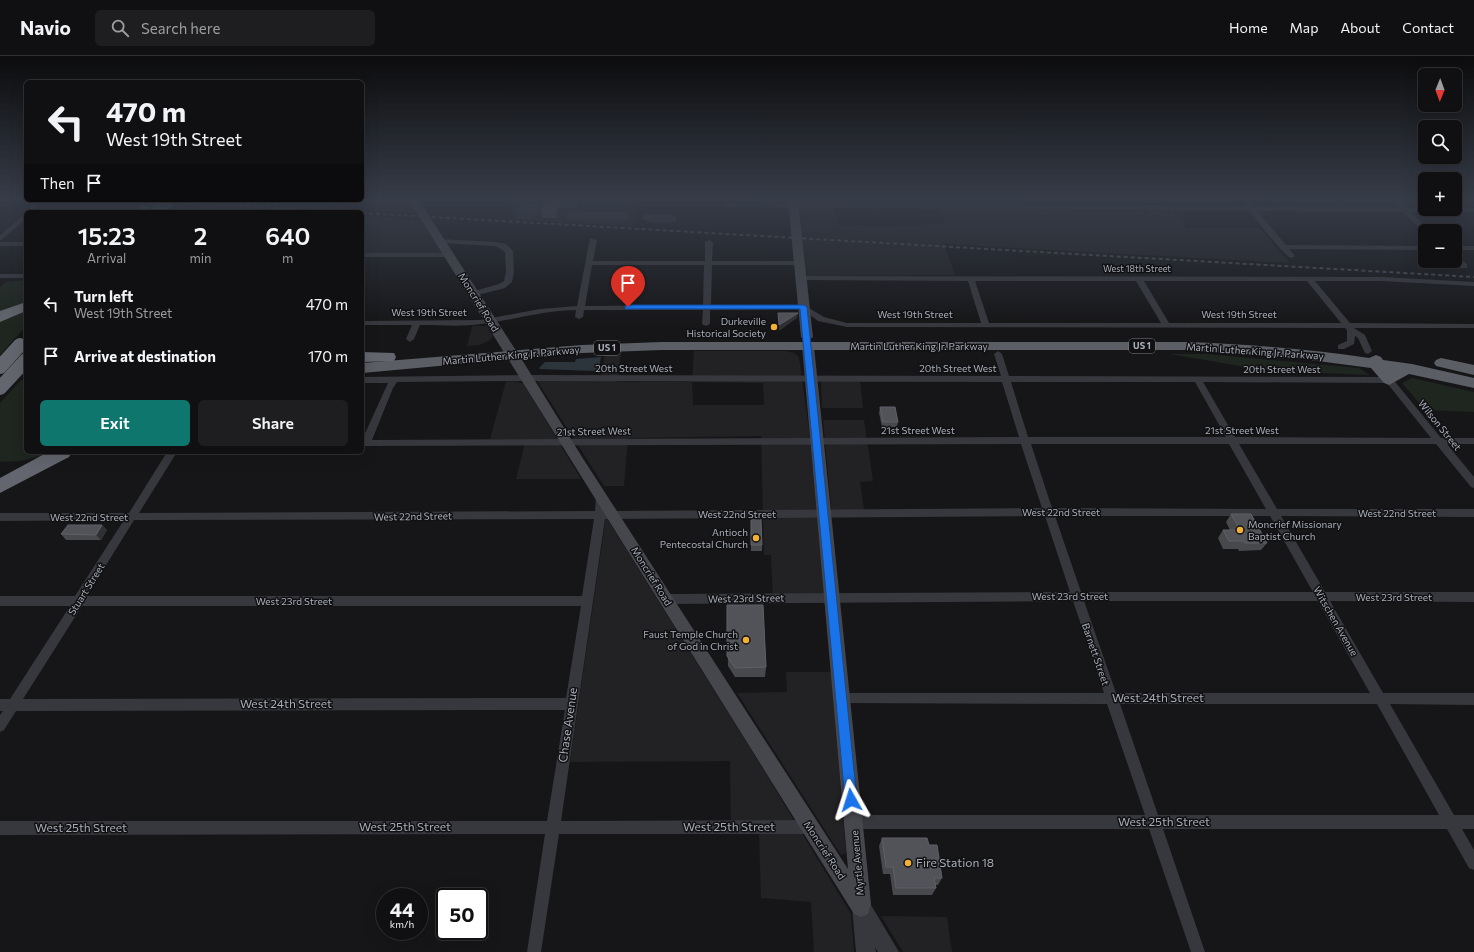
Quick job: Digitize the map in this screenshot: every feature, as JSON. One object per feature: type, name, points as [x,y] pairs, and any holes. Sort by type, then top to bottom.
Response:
[{"type":"highway","points":[[0,317],[24,307]]},
{"type":"highway","name":"Martin Luther King Jr. Parkway","points":[[388,357],[636,346],[807,341],[1207,337],[1264,339],[1341,347],[1412,369],[1474,383]]},
{"type":"highway","name":"Martin Luther King Jr. Parkway","points":[[807,341],[1186,346],[1356,354],[1437,363],[1474,370]]},
{"type":"highway","points":[[0,362],[24,351]]},
{"type":"highway","points":[[0,367],[24,351]]},
{"type":"highway","points":[[0,388],[24,351]]},
{"type":"highway","name":"Martin Luther King Jr. Parkway","points":[[364,368],[510,351]]},
{"type":"highway","points":[[1371,356],[1389,380],[1400,372],[1412,369]]},
{"type":"highway","points":[[364,358],[388,357]]},
{"type":"highway","points":[[0,372],[24,372]]},
{"type":"highway","points":[[0,486],[59,454]]},
{"type":"main road","name":"Moncrief Road","points":[[442,242],[601,498],[607,515],[666,599],[862,907]]},
{"type":"main road","name":"Myrtle Avenue","points":[[797,242],[862,907]]},
{"type":"street","points":[[456,242],[496,244],[503,246],[508,251],[510,272],[508,282],[502,286],[474,294]]},
{"type":"street","points":[[579,317],[593,242]]},
{"type":"street","points":[[706,324],[709,242]]},
{"type":"street","points":[[1279,242],[1291,256]]},
{"type":"street","points":[[0,244],[24,244]]},
{"type":"street","points":[[1283,247],[1418,248]]},
{"type":"street","points":[[1462,248],[1474,248]]},
{"type":"street","points":[[364,255],[450,255]]},
{"type":"street","points":[[589,264],[799,263]]},
{"type":"street","points":[[0,276],[24,276]]},
{"type":"street","name":"West 18th Street","points":[[801,278],[1382,279],[1474,284]]},
{"type":"street","points":[[971,279],[986,325]]},
{"type":"street","points":[[1139,279],[1166,325]]},
{"type":"street","points":[[1309,279],[1349,328],[1362,337],[1371,356]]},
{"type":"street","name":"West 19th Street","points":[[364,323],[491,321],[540,311],[580,307],[804,307],[821,319],[847,325],[1166,325],[1349,328],[1474,326]]},
{"type":"street","points":[[410,339],[417,323]]},
{"type":"street","points":[[1341,347],[1351,342],[1349,328]]},
{"type":"street","name":"Barnett Street","points":[[998,354],[1025,441],[1077,597],[1198,952]]},
{"type":"street","name":"20th Street West","points":[[364,380],[394,381],[418,378],[1389,380]]},
{"type":"street","name":"Witschen Avenue","points":[[1197,379],[1474,863]]},
{"type":"street","name":"Wilson Street","points":[[1389,380],[1474,484]]},
{"type":"street","points":[[364,443],[389,387],[394,381]]},
{"type":"street","name":"21st Street West","points":[[364,443],[817,440],[1474,441]]},
{"type":"street","name":"Stuart Street","points":[[0,726],[171,454]]},
{"type":"street","name":"West 22nd Street","points":[[0,517],[1049,512],[1474,513]]},
{"type":"street","name":"Chase Avenue","points":[[534,952],[587,601],[607,515]]},
{"type":"street","name":"West 23rd Street","points":[[666,599],[832,597],[1474,597]]},
{"type":"street","name":"West 23rd Street","points":[[0,601],[587,601]]},
{"type":"street","name":"West 24th Street","points":[[842,698],[1474,699]]},
{"type":"street","name":"West 24th Street","points":[[0,705],[571,704]]},
{"type":"street","name":"West 25th Street","points":[[853,822],[1474,822]]},
{"type":"street","name":"West 25th Street","points":[[0,828],[811,828]]},
{"type":"street","name":"Myrtle Avenue","points":[[862,907],[866,952]]},
{"type":"street","name":"Moncrief Road","points":[[862,907],[890,952]]},
{"type":"shaded area","points":[[364,242],[437,242],[446,254],[364,254]]},
{"type":"shaded area","points":[[803,242],[1272,242],[1290,263],[944,244],[955,275],[807,276]]},
{"type":"shaded area","points":[[24,280],[24,303],[0,313],[0,287],[6,282]]},
{"type":"shaded area","points":[[24,309],[24,328],[0,355],[0,319]]},
{"type":"shaded area","points":[[472,326],[487,326],[493,336],[490,340],[480,345],[467,346]]},
{"type":"shaded area","points":[[694,351],[786,351],[794,353],[799,357],[809,430],[825,603],[773,603],[771,555],[764,555],[761,436],[628,438],[624,486],[604,486],[537,381],[600,381],[605,353],[621,353],[617,382],[692,382]],"holes":[[[692,382],[763,383],[764,405],[693,405]]]},
{"type":"shaded area","points":[[1169,354],[1207,354],[1359,368],[1370,375],[1270,371]]},
{"type":"shaded area","points":[[601,357],[599,368],[594,371],[539,368],[545,362],[575,362],[576,359]]},
{"type":"shaded area","points":[[1412,378],[1474,392],[1474,412],[1425,410],[1402,383]]},
{"type":"shaded area","points":[[21,380],[24,380],[24,454],[48,454],[21,461],[0,462],[0,403]]},
{"type":"shaded area","points":[[506,381],[523,383],[581,479],[516,479],[526,439],[490,439]]},
{"type":"shaded area","points":[[821,381],[860,381],[863,408],[822,408]]},
{"type":"shaded area","points":[[823,420],[864,420],[873,481],[860,482],[865,516],[832,516]]},
{"type":"shaded area","points":[[606,517],[758,761],[851,914],[854,952],[814,952],[811,902],[761,898],[759,833],[731,833],[730,761],[570,762]]},
{"type":"shaded area","points":[[786,672],[831,672],[846,853],[841,855],[737,693],[787,692]]},
{"type":"shaded area","points":[[881,916],[947,917],[952,952],[903,952]]},
{"type":"building","points":[[778,313],[798,313],[779,325]]},
{"type":"building","points":[[880,407],[895,407],[898,422],[883,422]]},
{"type":"building","points":[[1231,514],[1251,514],[1267,543],[1229,541],[1223,530],[1240,530]]},
{"type":"building","name":"Antioch Pentecostal Church","points":[[761,519],[762,545],[751,545],[751,520]]},
{"type":"building","points":[[68,525],[102,525],[96,535],[61,534]]},
{"type":"building","name":"Faust Temple Church of God in Christ","points":[[727,605],[763,605],[766,667],[735,668],[727,656]]},
{"type":"building","name":"Fire Station 18","points":[[882,838],[927,838],[929,845],[937,845],[942,878],[934,878],[936,888],[896,888],[893,867],[886,867]]},
{"type":"railway","points":[[863,242],[1474,277]]},
{"type":"place","name":"Durkeville Historical Society","points":[[774,327]]},
{"type":"place","name":"Moncrief Missionary Baptist Church","points":[[1240,530]]},
{"type":"place","name":"Antioch Pentecostal Church","points":[[756,538]]},
{"type":"place","name":"Faust Temple Church of God in Christ","points":[[746,640]]},
{"type":"place","name":"Fire Station 18","points":[[908,863]]},
{"type":"route","points":[[628,307],[804,307],[851,800]]}]
